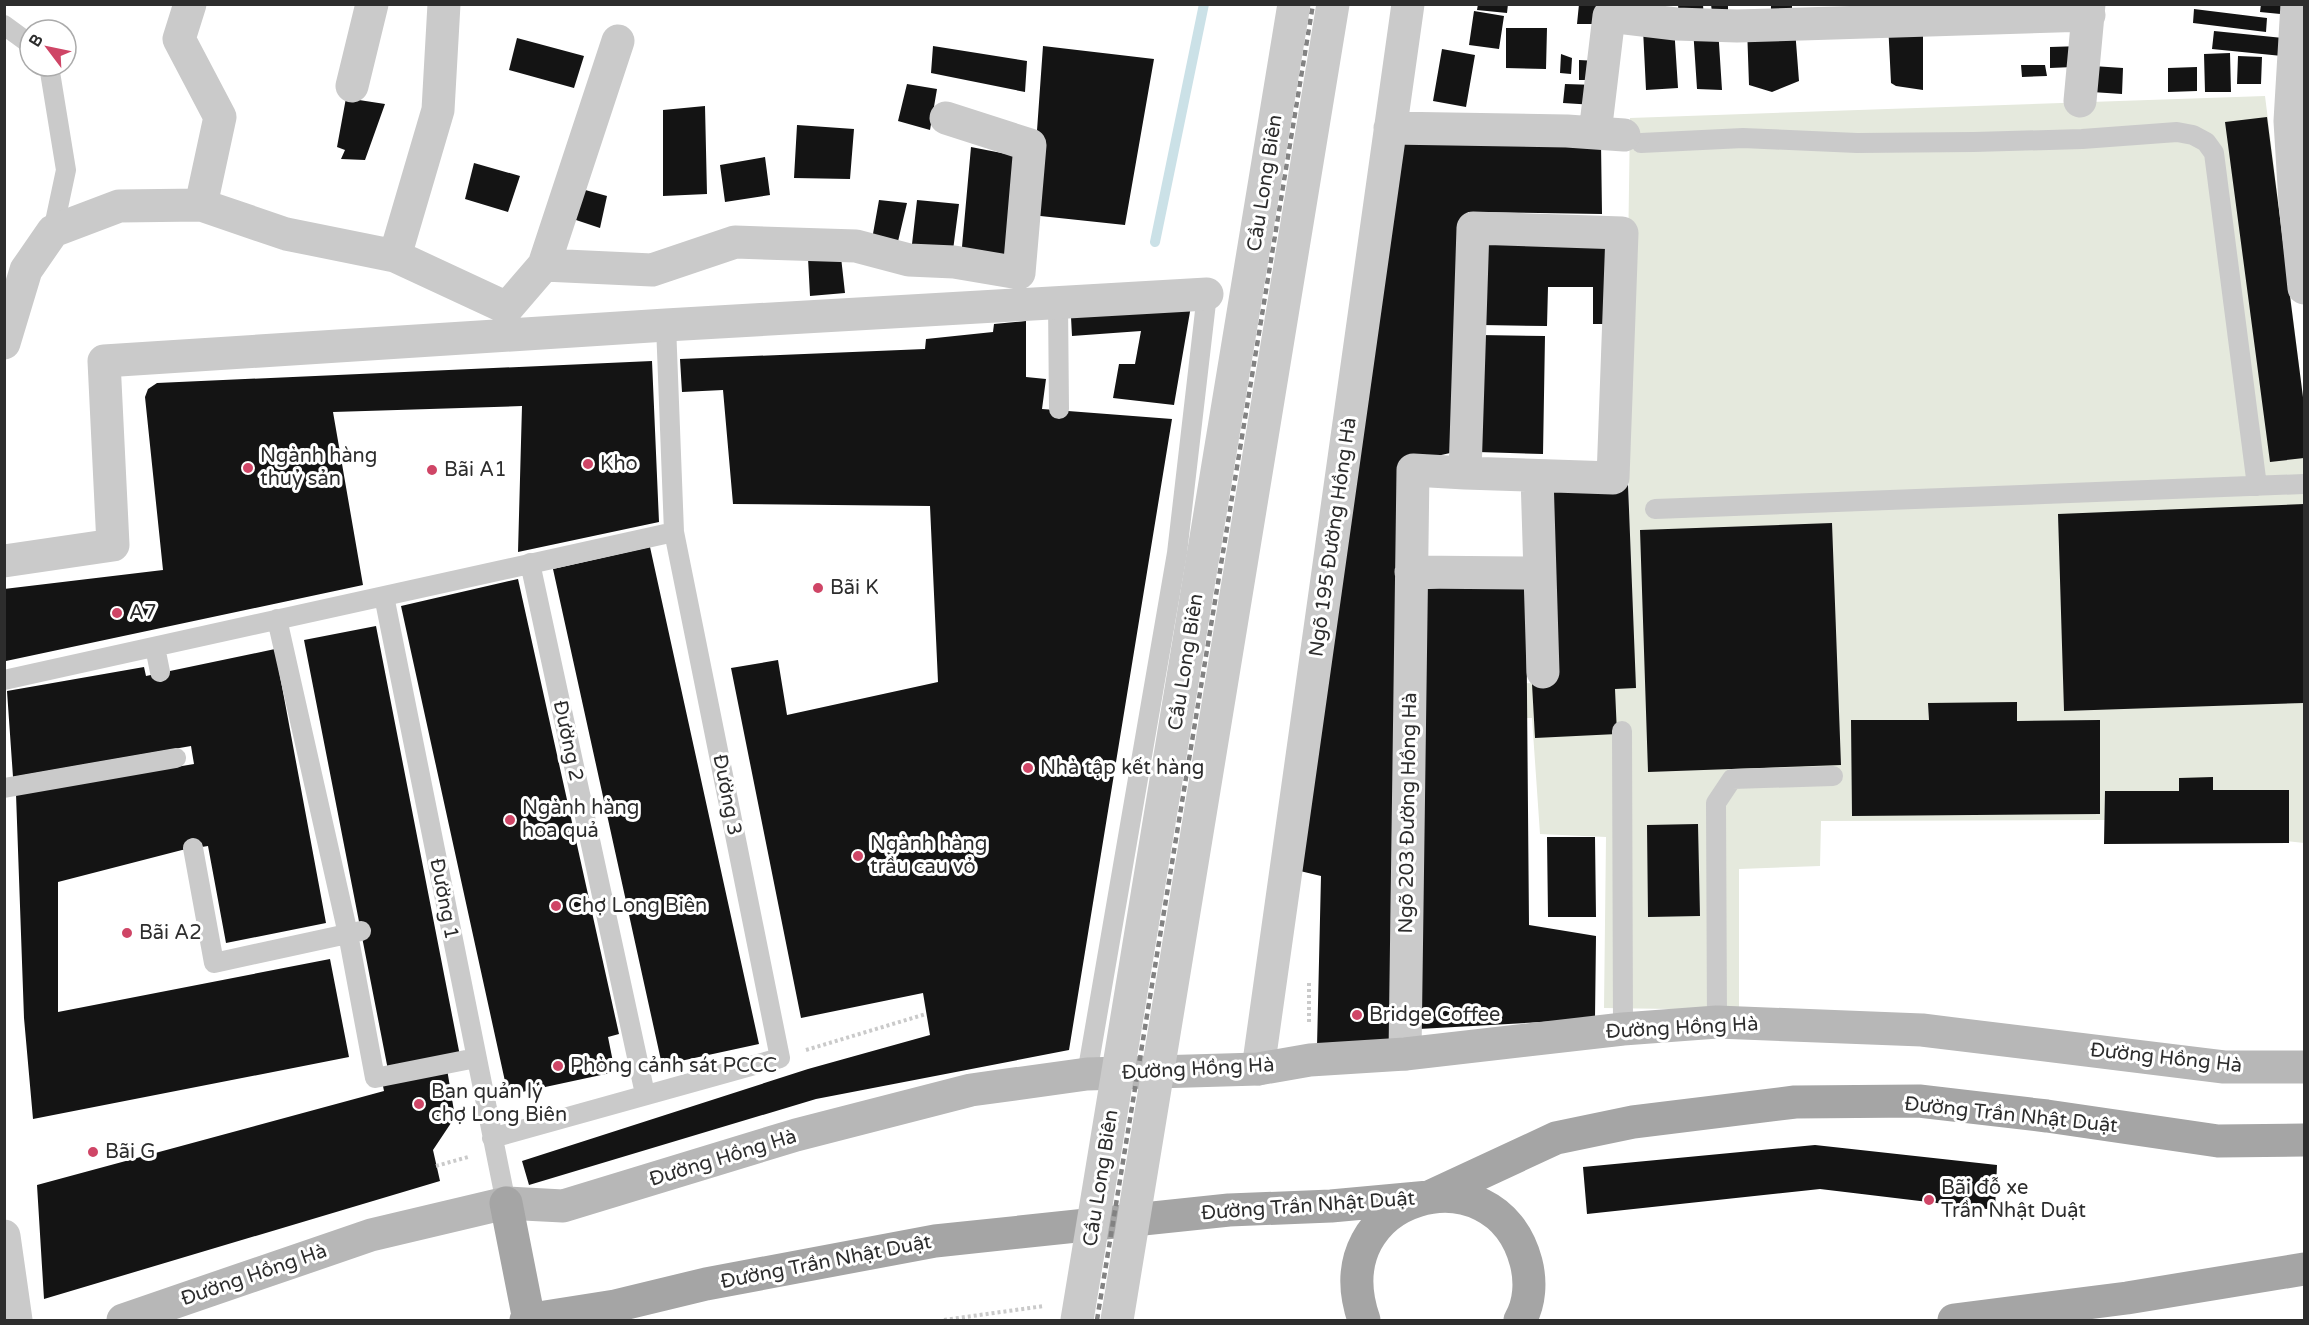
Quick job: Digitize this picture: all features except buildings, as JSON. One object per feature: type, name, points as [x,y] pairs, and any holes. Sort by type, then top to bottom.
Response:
[{"type":"main road","name":"Đường Trần Nhật Duật","points":[[539,1319],[615,1306],[706,1284],[934,1241],[1229,1210],[1331,1206],[1430,1197],[1556,1138],[1633,1122],[1795,1102],[1919,1101],[2047,1116],[2218,1141],[2304,1140]]},
{"type":"main road","points":[[1364,1320],[1357,1300],[1355,1277],[1360,1254],[1371,1233],[1387,1216],[1407,1204],[1430,1197],[1453,1197],[1476,1203],[1496,1214],[1511,1230],[1523,1249],[1528,1270],[1529,1293],[1520,1320]]},
{"type":"main road","points":[[506,1203],[539,1319]]},
{"type":"main road","points":[[1968,1320],[2127,1298],[2304,1269]]},
{"type":"street","points":[[190,4],[180,39],[220,117],[201,205]]},
{"type":"street","points":[[352,86],[372,4]]},
{"type":"street","points":[[395,256],[438,110],[444,4]]},
{"type":"street","name":"Cầu Long Biên","points":[[1077,1320],[1294,4]]},
{"type":"street","name":"Cầu Long Biên","points":[[1116,1320],[1333,4]]},
{"type":"street","name":"Ngõ 195 Đường Hồng Hà","points":[[1258,1069],[1408,4]]},
{"type":"street","points":[[2297,4],[2290,121],[2300,203],[2304,288]]},
{"type":"street","points":[[1390,129],[1620,137],[1609,16],[2089,10],[2080,101]]},
{"type":"street","points":[[4,343],[26,270],[53,231],[119,206],[201,205],[286,234],[395,256],[507,308],[544,265],[618,41]]},
{"type":"street","points":[[544,265],[652,270],[735,242],[856,246],[909,260],[954,262],[1019,273],[1030,145],[946,118]]},
{"type":"street","name":"Ngõ 203 Đường Hồng Hà","points":[[1405,1054],[1413,470],[1465,473],[1537,476],[1613,478],[1622,232],[1473,228],[1465,473]]},
{"type":"street","points":[[4,561],[113,545],[104,361],[666,325],[1207,294]]},
{"type":"street","points":[[1537,476],[1543,672]]},
{"type":"street","points":[[1411,572],[1539,573]]},
{"type":"street","name":"Đường Hồng Hà","points":[[123,1320],[371,1235],[506,1203],[563,1206],[796,1135],[960,1093],[1087,1074],[1258,1069],[1310,1060],[1405,1054],[1623,1029],[1718,1022],[1923,1030],[2224,1067],[2304,1067]]},
{"type":"street","points":[[4,1236],[16,1320]]},
{"type":"lane","points":[[4,26],[18,36]]},
{"type":"lane","points":[[51,78],[66,170],[53,231]]},
{"type":"lane","points":[[1620,137],[1743,138],[1857,143],[1974,142],[2082,139],[2177,132],[2193,135],[2206,142],[2214,153],[2257,486]]},
{"type":"lane","points":[[1087,1074],[1177,553],[1207,294]]},
{"type":"lane","points":[[1058,302],[1059,409]]},
{"type":"lane","name":"Đường 3","points":[[666,325],[674,532],[780,1058]]},
{"type":"lane","points":[[1655,509],[2304,484]]},
{"type":"lane","points":[[4,680],[674,532]]},
{"type":"lane","name":"Đường 2","points":[[530,563],[645,1094]]},
{"type":"lane","name":"Đường 1","points":[[384,596],[440,914],[477,1058],[506,1203]]},
{"type":"lane","points":[[277,619],[354,932],[375,1078],[477,1058]]},
{"type":"lane","points":[[155,646],[160,672]]},
{"type":"lane","points":[[1622,731],[1623,1029]]},
{"type":"lane","points":[[4,788],[176,758]]},
{"type":"lane","points":[[1718,1022],[1716,802],[1732,779],[1833,777]]},
{"type":"lane","points":[[193,848],[214,963],[354,932]]},
{"type":"lane","points":[[492,1138],[780,1058]]},
{"type":"path","points":[[780,1058],[926,1014]]},
{"type":"path","points":[[944,1320],[1047,1306]]},
{"type":"shaded area","points":[[2265,96],[2304,405],[2304,843],[2104,820],[1821,821],[1820,866],[1739,869],[1739,1010],[1604,1008],[1606,837],[1540,834],[1532,718],[1455,719],[1453,684],[1631,682],[1627,328],[1630,118]]},
{"type":"waterway","points":[[1155,242],[1204,4]]},
{"type":"railway","points":[[1097,1320],[1313,4]]},
{"type":"place","name":"Kho","points":[[588,464]]},
{"type":"place","name":"Ngành hàng thuỷ sản","points":[[248,468]]},
{"type":"place","name":"Bãi A1","points":[[432,470]]},
{"type":"place","name":"Bãi K","points":[[818,588]]},
{"type":"place","name":"A7","points":[[117,613]]},
{"type":"place","name":"Nhà tập kết hàng","points":[[1028,768]]},
{"type":"place","name":"Ngành hàng hoa quả","points":[[510,820]]},
{"type":"place","name":"Ngành hàng trầu cau vỏ","points":[[858,856]]},
{"type":"place","name":"Chợ Long Biên","points":[[556,906]]},
{"type":"place","name":"Bãi A2","points":[[127,933]]},
{"type":"place","name":"Bridge Coffee","points":[[1357,1015]]},
{"type":"place","name":"Phòng cảnh sát PCCC","points":[[558,1066]]},
{"type":"place","name":"Ban quản lý chợ Long Biên","points":[[419,1104]]},
{"type":"place","name":"Bãi G","points":[[93,1152]]},
{"type":"place","name":"Bãi đỗ xe Trần Nhật Duật","points":[[1929,1200]]}]
